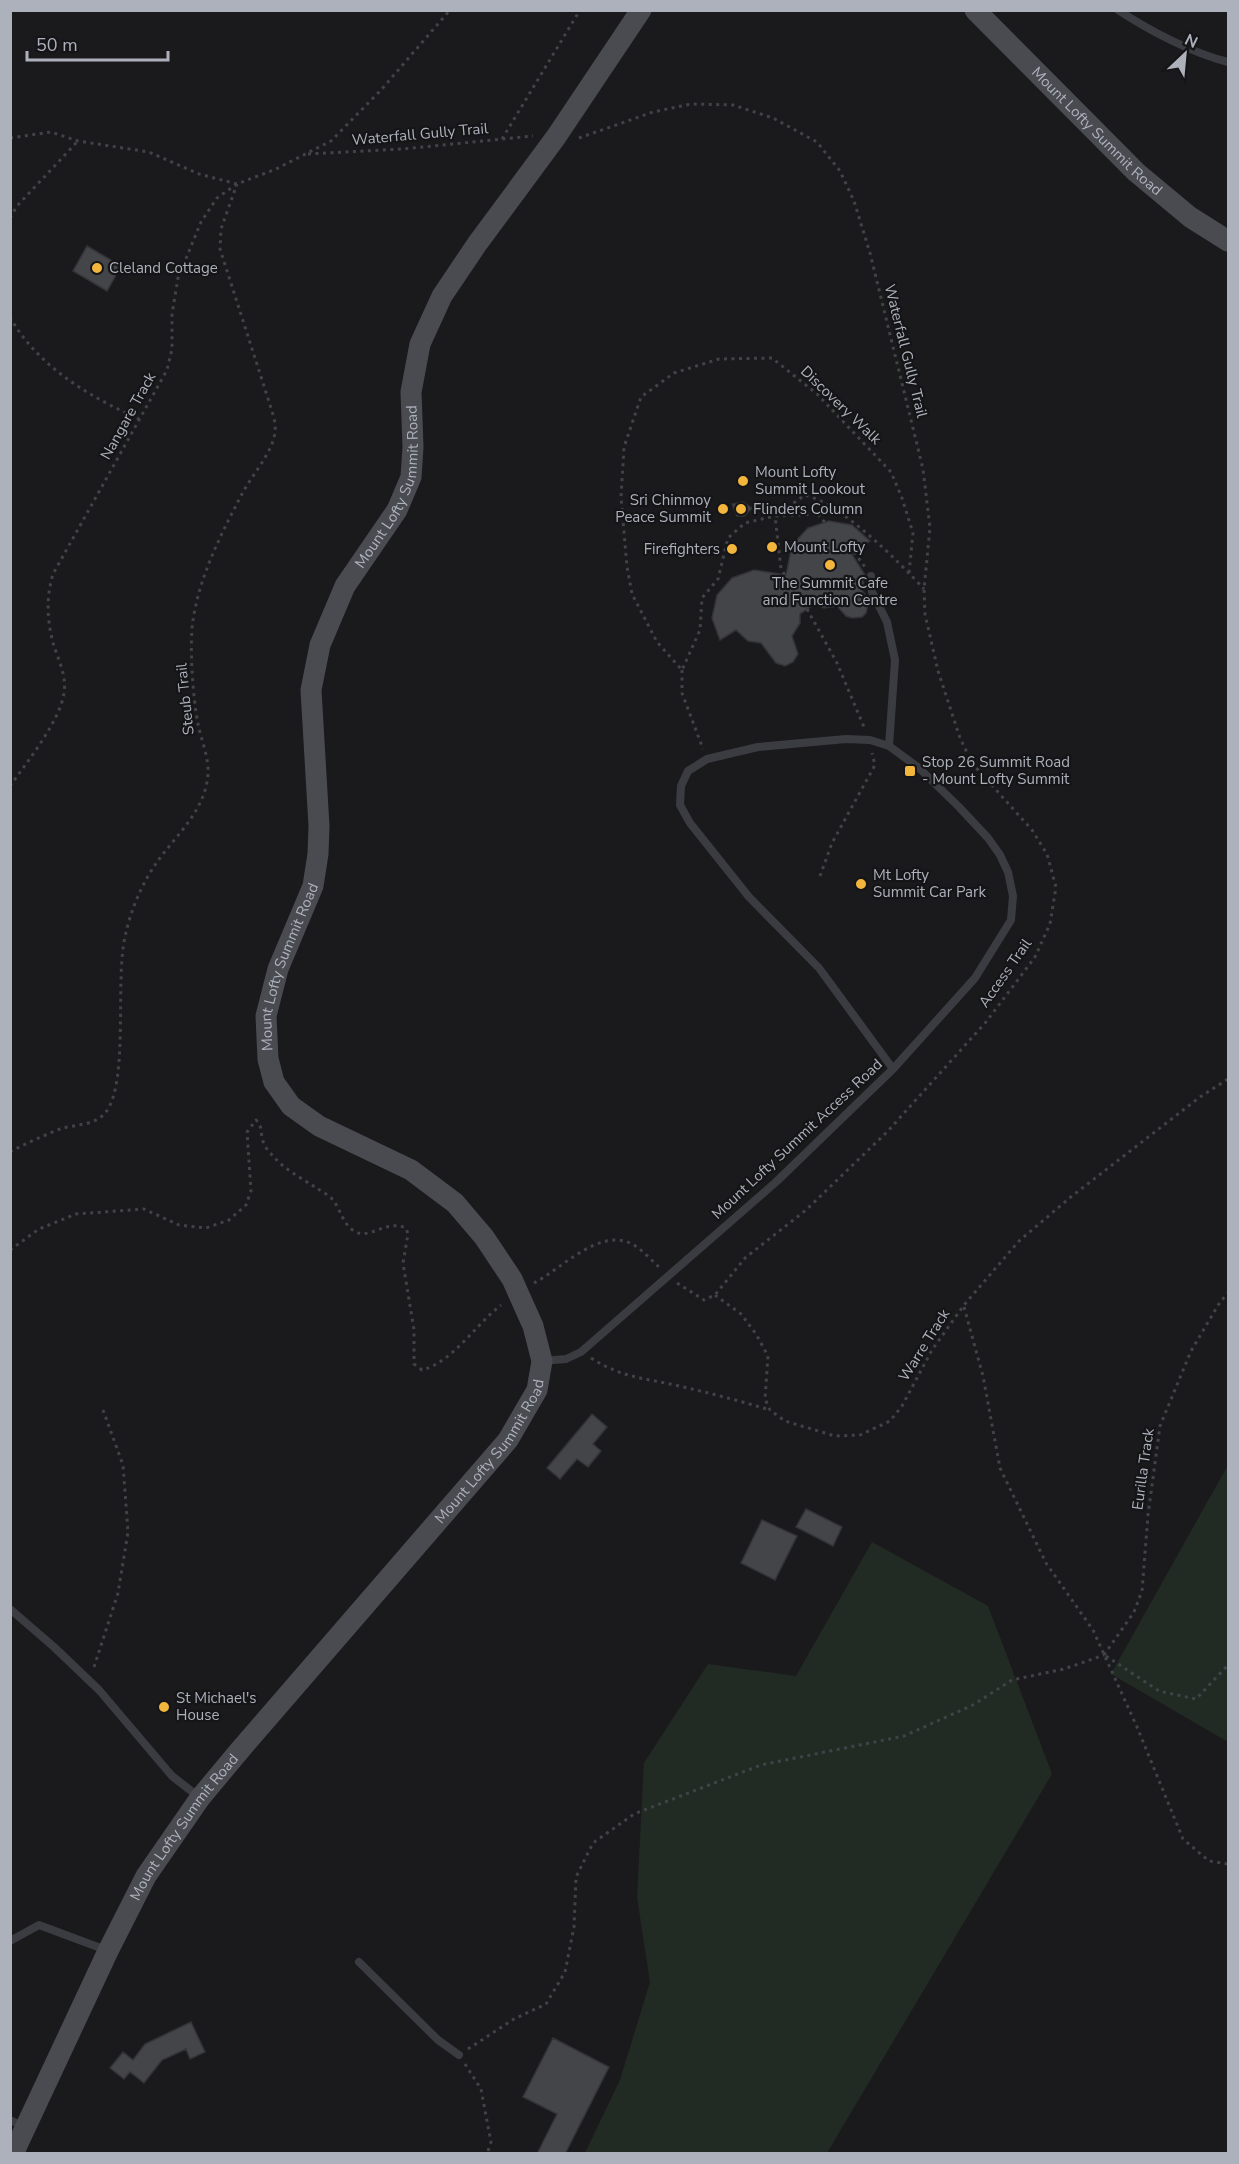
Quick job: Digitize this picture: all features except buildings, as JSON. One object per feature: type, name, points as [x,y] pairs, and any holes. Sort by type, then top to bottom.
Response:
[{"type":"main road","name":"Mount Lofty Summit Road","points":[[13,2154],[18,2124],[146,1876],[200,1798],[508,1440],[537,1390],[542,1361],[533,1326],[512,1279],[484,1237],[455,1203],[411,1170],[319,1126],[291,1106],[274,1082],[268,1059],[266,1016],[278,969],[313,886],[318,854],[319,826],[311,690],[320,645],[345,586],[397,510],[411,477],[413,447],[411,392],[420,344],[442,296],[477,244],[556,137],[641,10]]},
{"type":"main road","name":"Mount Lofty Summit Road","points":[[975,10],[1136,172],[1190,217],[1228,241]]},
{"type":"lane","points":[[1118,10],[1138,23],[1212,58],[1228,62]]},
{"type":"lane","points":[[871,576],[872,592],[887,622],[895,660],[889,746],[870,740],[846,739],[758,747],[707,759],[688,771],[681,786],[680,805],[690,823],[749,897],[819,968],[893,1069]]},
{"type":"lane","name":"Mount Lofty Summit Access Road","points":[[542,1361],[566,1359],[581,1352],[776,1182],[893,1069],[975,978],[1011,920],[1013,896],[1008,872],[1000,855],[988,838],[919,768],[889,746]]},
{"type":"lane","points":[[10,1609],[89,1681],[172,1776],[200,1798]]},
{"type":"lane","points":[[10,1941],[39,1925],[108,1951]]},
{"type":"lane","points":[[358,1962],[438,2040],[459,2055]]},
{"type":"path","name":"Nangare Track","points":[[10,786],[38,746],[57,713],[64,693],[63,675],[48,615],[47,594],[53,574],[167,370],[172,349],[172,314],[178,278],[201,222],[217,198],[237,184],[276,169],[331,141],[389,81],[449,10]]},
{"type":"path","points":[[502,139],[580,10]]},
{"type":"path","name":"Waterfall Gully Trail","points":[[579,138],[653,112],[691,104],[733,105],[773,118],[817,142],[840,171],[854,201],[870,253],[923,469],[930,528],[924,589]]},
{"type":"path","points":[[10,138],[51,132],[78,141],[149,152],[198,174],[237,184]]},
{"type":"path","name":"Waterfall Gully Trail","points":[[308,154],[402,149],[534,135]]},
{"type":"path","points":[[10,218],[17,206],[78,141]]},
{"type":"path","name":"Steub Trail","points":[[10,1152],[63,1128],[86,1124],[105,1113],[112,1100],[115,1087],[120,1039],[120,973],[124,939],[131,913],[156,864],[187,826],[201,803],[208,772],[197,720],[193,664],[192,628],[196,598],[208,563],[243,491],[267,456],[276,431],[272,408],[220,249],[221,229],[237,184]]},
{"type":"path","points":[[10,317],[38,353],[69,382],[120,411],[141,420]]},
{"type":"path","name":"Discovery Walk","points":[[682,670],[657,642],[632,594],[627,567],[621,497],[624,447],[641,397],[674,373],[719,359],[772,358],[817,394],[891,472],[913,533],[909,573]]},
{"type":"path","points":[[775,516],[805,495],[816,498],[839,512],[924,589]]},
{"type":"path","points":[[707,759],[682,693],[682,670],[700,630],[702,598],[718,579],[726,541],[745,523],[775,516],[818,514],[828,506]]},
{"type":"path","points":[[818,514],[824,523],[836,531],[852,549],[871,576]]},
{"type":"path","points":[[775,516],[781,569],[793,586]]},
{"type":"path","name":"Access Trail","points":[[715,1295],[745,1258],[806,1210],[887,1132],[986,1022],[1035,957],[1050,924],[1056,887],[1047,854],[1032,830],[972,763],[960,738],[935,659],[925,614],[924,589]]},
{"type":"path","points":[[807,609],[815,621]]},
{"type":"path","name":"Warre Track","points":[[581,1352],[625,1376],[674,1385],[770,1410],[785,1421],[835,1436],[860,1435],[890,1421],[902,1406],[932,1350],[964,1305],[1019,1241],[1072,1196],[1200,1097],[1228,1079]]},
{"type":"path","points":[[10,1250],[39,1229],[76,1214],[144,1209],[179,1225],[206,1228],[229,1220],[246,1205],[251,1191],[252,1172],[247,1156],[247,1132],[256,1120],[261,1126],[263,1143],[275,1158],[290,1171],[333,1199],[343,1220],[354,1231],[361,1234],[374,1232],[386,1225],[398,1224],[406,1228]]},
{"type":"path","points":[[667,1276],[704,1300],[715,1295],[741,1314],[756,1334],[768,1356],[765,1399],[770,1410]]},
{"type":"path","name":"Eurilla Track","points":[[1104,1655],[1134,1612],[1142,1591],[1148,1515],[1160,1426],[1191,1351],[1220,1302],[1228,1293]]},
{"type":"path","points":[[964,1305],[982,1376],[1000,1468],[1046,1563],[1093,1630],[1137,1727],[1183,1839],[1209,1861],[1228,1864]]},
{"type":"path","points":[[89,1681],[118,1593],[128,1532],[123,1465],[103,1410]]},
{"type":"path","points":[[1104,1655],[1159,1691],[1196,1699],[1228,1665]]},
{"type":"path","points":[[488,2154],[491,2142],[481,2089],[459,2055],[514,2019],[546,2004],[564,1972],[574,1928],[576,1877],[593,1843],[634,1814],[761,1765],[904,1736],[973,1705],[1012,1680],[1064,1669],[1104,1655]]},
{"type":"shaded area","points":[[1228,1465],[1228,1742],[1111,1674]]},
{"type":"shaded area","points":[[872,1542],[988,1606],[1052,1774],[827,2153],[585,2153],[620,2080],[650,1982],[637,1897],[644,1763],[708,1664],[796,1676]]},
{"type":"place","name":"Cleland Cottage","points":[[97,268]]},
{"type":"place","name":"Mount Lofty Summit Lookout","points":[[743,481]]},
{"type":"place","name":"Sri Chinmoy Peace Summit","points":[[723,509]]},
{"type":"place","name":"Flinders Column","points":[[741,509]]},
{"type":"place","name":"Mount Lofty","points":[[772,547]]},
{"type":"place","name":"Firefighters","points":[[732,549]]},
{"type":"place","name":"The Summit Cafe and Function Centre","points":[[830,565]]},
{"type":"place","name":"Stop 26 Summit Road - Mount Lofty Summit","points":[[910,771]]},
{"type":"place","name":"Mt Lofty Summit Car Park","points":[[861,884]]},
{"type":"place","name":"St Michael's House","points":[[164,1707]]}]
